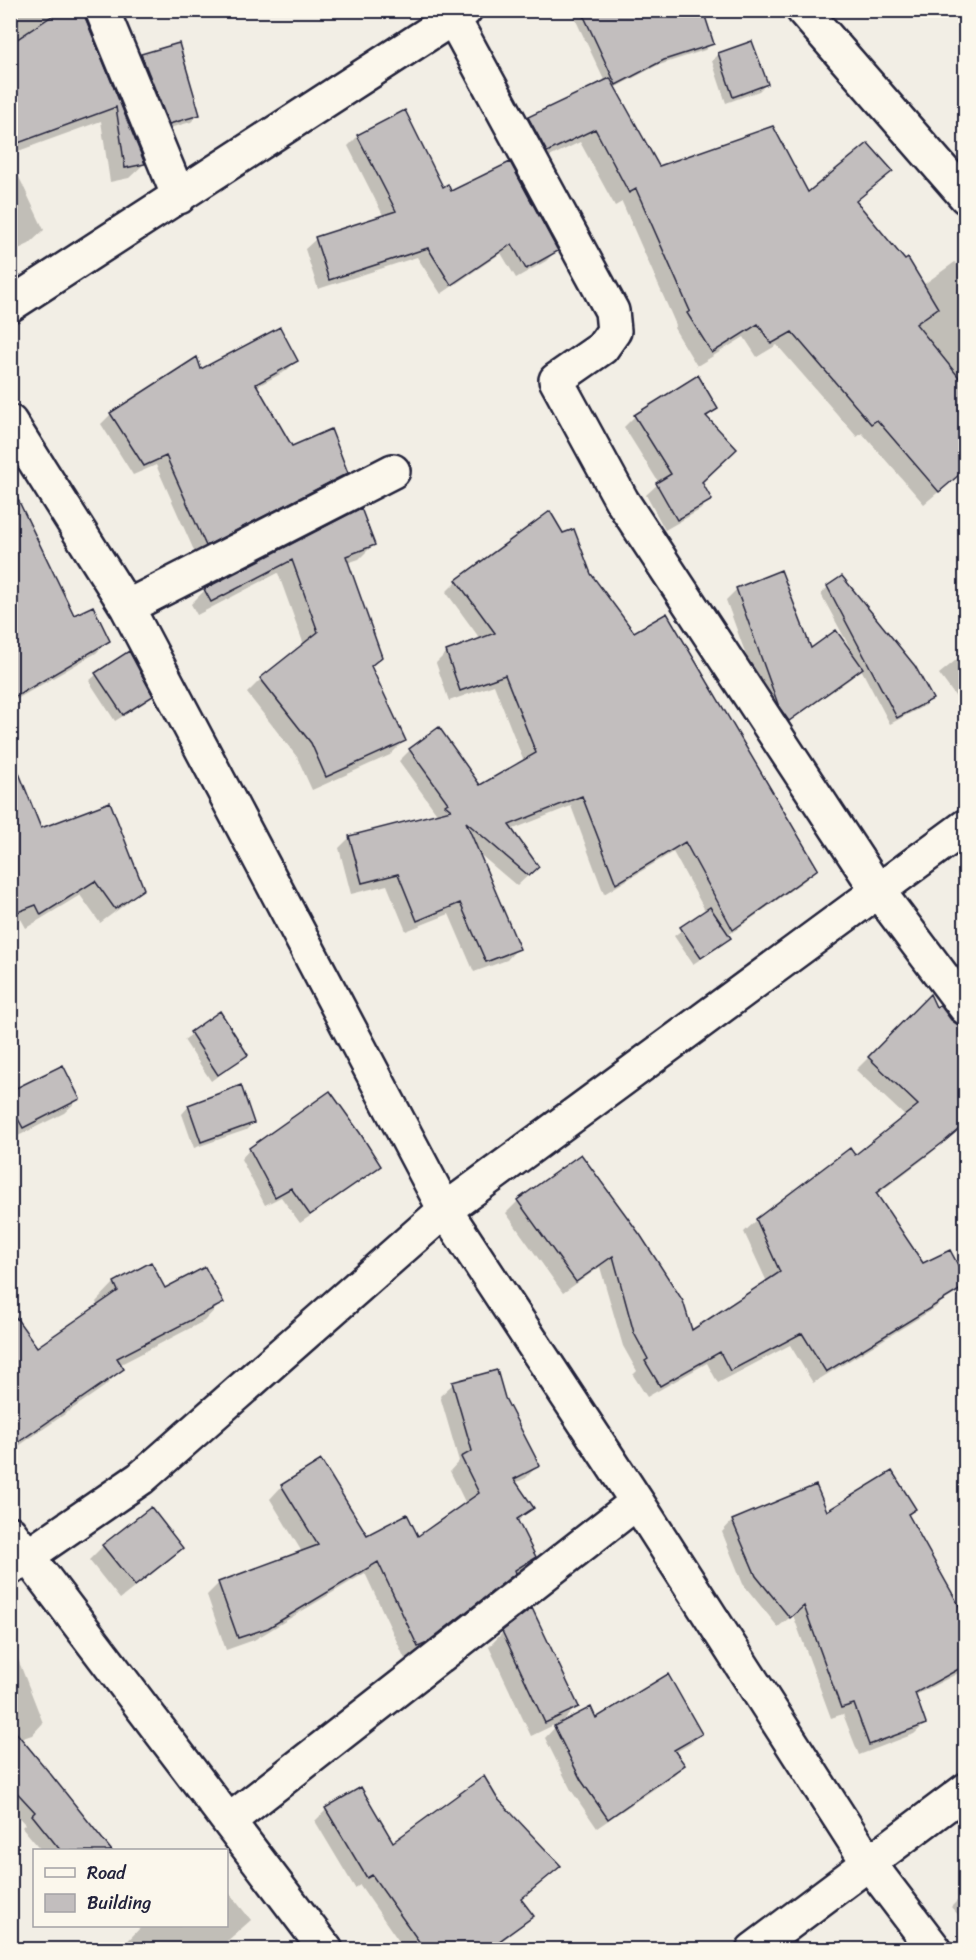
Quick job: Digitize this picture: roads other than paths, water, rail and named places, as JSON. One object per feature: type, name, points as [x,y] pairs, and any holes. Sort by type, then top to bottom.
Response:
[{"type":"street","points":[[102,10],[178,197]]},
{"type":"street","points":[[803,10],[966,197]]},
{"type":"street","points":[[10,305],[459,14],[612,311],[614,331],[602,348],[556,380],[621,501],[878,891],[966,1008]]},
{"type":"street","points":[[10,422],[127,607],[445,1210],[637,1502],[868,1862],[935,1950]]},
{"type":"street","points":[[127,607],[393,471]]},
{"type":"street","points":[[326,1950],[229,1821],[16,1552],[141,1478],[445,1210],[966,826]]},
{"type":"street","points":[[229,1821],[637,1502]]},
{"type":"street","points":[[753,1950],[966,1790]]}]
